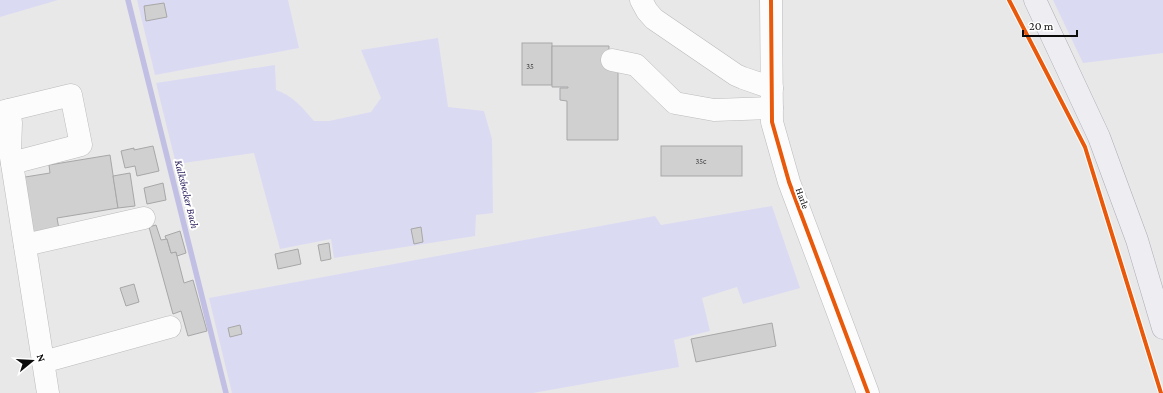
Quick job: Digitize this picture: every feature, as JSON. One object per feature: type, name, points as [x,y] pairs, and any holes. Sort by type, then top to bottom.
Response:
[{"type":"main road","points":[[1035,0],[1099,137],[1137,240],[1163,328]]},
{"type":"street","points":[[641,0],[654,20],[772,98]]},
{"type":"street","name":"Harle","points":[[771,0],[772,122],[789,182],[868,393]]},
{"type":"street","points":[[612,60],[636,65],[675,103],[714,110],[772,98]]},
{"type":"street","points":[[12,163],[82,145],[71,95],[4,111],[11,123],[10,151],[48,393]]},
{"type":"street","points":[[25,245],[144,218]]},
{"type":"street","points":[[43,362],[170,327]]},
{"type":"shaded area","points":[[0,0],[58,0],[0,17]]},
{"type":"shaded area","points":[[137,0],[288,0],[299,48],[155,75]]},
{"type":"shaded area","points":[[1053,0],[1163,0],[1163,53],[1083,63]]},
{"type":"shaded area","points":[[438,38],[448,107],[484,111],[492,139],[493,213],[476,215],[475,236],[334,258],[331,239],[280,249],[254,153],[176,164],[156,83],[275,65],[276,90],[292,99],[314,121],[329,121],[371,112],[381,98],[361,50]]},
{"type":"shaded area","points":[[772,206],[800,288],[743,304],[737,287],[702,298],[710,331],[674,340],[679,367],[533,393],[232,393],[209,298],[655,216],[661,225]]},
{"type":"building","points":[[164,3],[167,17],[146,21],[144,6]]},
{"type":"building","points":[[522,43],[552,43],[552,85],[522,85]]},
{"type":"building","points":[[552,46],[609,46],[608,70],[618,70],[618,140],[567,140],[567,101],[560,100],[560,88],[568,87],[552,87]]},
{"type":"building","points":[[153,146],[159,171],[137,176],[135,166],[125,168],[121,151]]},
{"type":"building","points":[[661,146],[742,146],[742,176],[661,176]]},
{"type":"building","points":[[110,155],[118,208],[57,218],[59,229],[27,234],[19,178],[50,173],[49,165]]},
{"type":"building","points":[[130,173],[135,206],[118,208],[113,176]]},
{"type":"building","points":[[163,183],[166,200],[147,204],[144,188]]},
{"type":"building","points":[[156,225],[161,240],[167,239],[171,253],[176,252],[184,283],[193,280],[207,331],[188,336],[181,311],[173,314],[149,227]]},
{"type":"building","points":[[421,227],[423,242],[414,244],[411,229]]},
{"type":"building","points":[[180,231],[186,253],[177,256],[176,252],[171,253],[165,236]]},
{"type":"building","points":[[329,243],[331,259],[321,261],[318,245]]},
{"type":"building","points":[[298,249],[301,264],[278,269],[275,254]]},
{"type":"building","points":[[134,284],[139,302],[126,306],[120,288]]},
{"type":"building","points":[[772,323],[776,346],[696,362],[691,339]]},
{"type":"building","points":[[240,325],[242,334],[230,337],[228,328]]},
{"type":"waterway","name":"Kalksbecker Bach","points":[[128,0],[226,393]]},
{"type":"cycle path","points":[[771,0],[772,122],[789,182],[868,393]]},
{"type":"cycle path","points":[[1009,0],[1085,147],[1161,393]]}]
